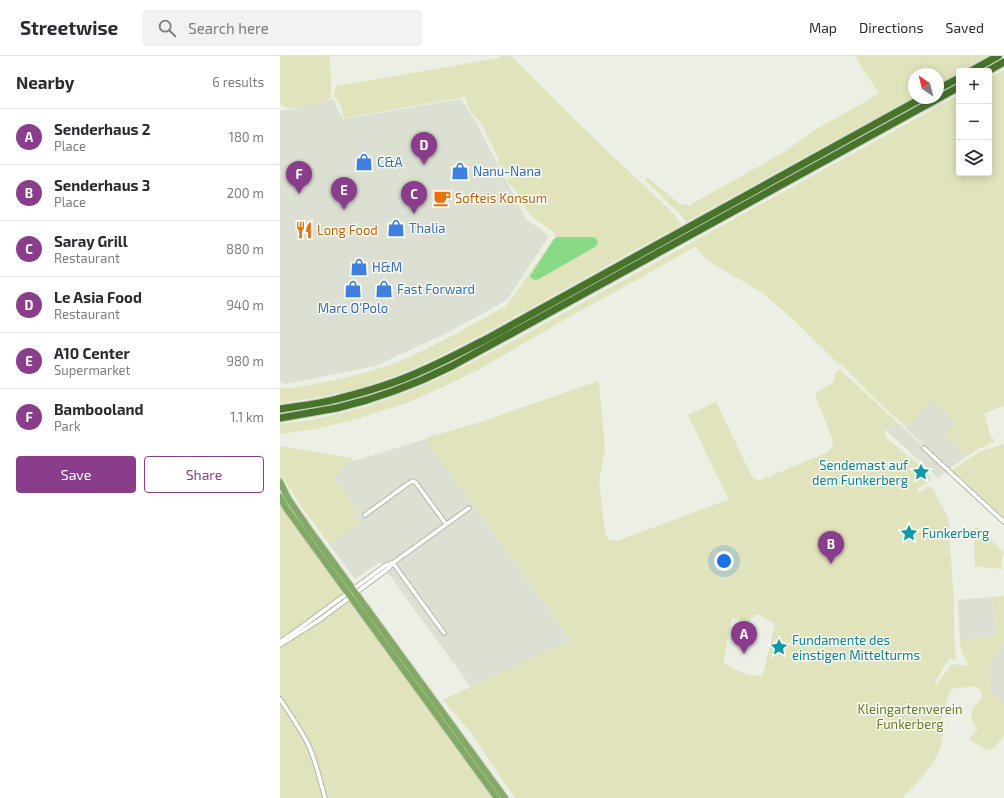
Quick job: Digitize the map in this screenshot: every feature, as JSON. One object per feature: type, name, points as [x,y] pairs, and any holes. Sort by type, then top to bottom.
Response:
[{"type":"highway","points":[[976,68],[998,56]]},
{"type":"highway","points":[[992,69],[1004,62]]},
{"type":"highway","points":[[944,86],[956,80]]},
{"type":"highway","points":[[280,418],[331,409],[367,400],[422,380],[452,366],[520,330],[956,89]]},
{"type":"highway","points":[[280,409],[336,400],[392,383],[418,373],[490,337],[911,104]]},
{"type":"main road","points":[[280,482],[282,492],[497,798]]},
{"type":"main road","points":[[280,496],[286,508],[352,593],[504,798]]},
{"type":"street","points":[[924,448],[1004,522]]},
{"type":"street","points":[[365,515],[409,482],[413,481],[446,524]]},
{"type":"street","points":[[280,642],[389,568],[393,563],[468,508]]},
{"type":"street","points":[[393,563],[444,633]]},
{"type":"street","points":[[280,645],[318,621],[352,593]]},
{"type":"street","points":[[280,699],[308,745],[325,798]]},
{"type":"shaded area","points":[[333,99],[343,119],[461,99],[476,122],[526,219],[549,236],[507,300],[447,333],[375,366],[285,384],[280,381],[280,110],[288,110]]},
{"type":"shaded area","points":[[558,237],[593,237],[597,240],[597,243],[595,247],[537,280],[532,279],[530,276],[554,239]]},
{"type":"shaded area","points":[[932,400],[957,423],[945,436],[949,441],[953,442],[966,457],[949,469],[931,452],[932,450],[924,446],[906,427]]},
{"type":"shaded area","points":[[898,423],[947,471],[938,478],[885,429]]},
{"type":"shaded area","points":[[426,439],[571,641],[471,687],[380,562],[355,579],[329,544],[358,523],[353,515],[358,510],[335,478],[348,463]]},
{"type":"shaded area","points":[[992,597],[996,636],[960,640],[958,600]]},
{"type":"shaded area","points":[[1004,639],[1004,705],[991,693],[988,676],[989,667]]},
{"type":"green space","points":[[280,56],[329,56],[331,97],[323,102],[299,108],[289,108],[280,104]]},
{"type":"green space","points":[[501,56],[511,56],[581,126],[673,213],[681,225],[447,353],[407,371],[345,392],[280,403],[280,387],[284,389],[357,375],[400,361],[454,335],[506,306],[555,237],[554,232],[530,215],[516,191],[507,181],[509,178],[506,171],[502,169],[498,162],[498,158],[480,121],[470,110],[465,97],[344,118],[340,105],[335,98],[334,93],[337,86],[499,58]],"holes":[[[558,237],[593,237],[597,244],[595,247],[532,273],[554,239]]]},
{"type":"green space","points":[[855,56],[988,56],[966,68],[956,68],[956,74],[944,81],[944,68],[908,68],[908,100],[686,222],[681,215],[647,182],[645,178],[648,178],[680,204],[690,205],[786,151],[813,131],[879,94]]},
{"type":"green space","points":[[1004,70],[1004,406],[984,413],[991,439],[994,438],[994,442],[978,449],[966,457],[953,442],[949,441],[945,436],[957,423],[932,401],[906,427],[793,319],[761,292],[708,261],[696,246],[478,370],[447,385],[409,402],[356,419],[316,429],[280,434],[280,424],[311,420],[365,407],[415,389],[461,368],[515,340],[956,97],[956,176],[992,176],[992,76]]},
{"type":"green space","name":"Kleingartenverein Funkerberg","points":[[839,369],[898,423],[885,429],[885,437],[924,469],[930,476],[930,480],[917,489],[919,493],[928,486],[932,488],[948,517],[956,659],[949,659],[934,683],[937,684],[952,664],[967,666],[968,663],[964,658],[960,640],[996,636],[992,597],[1004,596],[1004,639],[989,667],[988,676],[991,693],[1004,705],[1004,735],[995,747],[990,750],[985,749],[969,739],[978,729],[971,719],[973,708],[981,699],[982,694],[978,687],[972,686],[954,688],[950,691],[942,718],[943,736],[941,746],[933,763],[923,777],[903,797],[904,798],[515,798],[471,733],[443,700],[571,640],[425,438],[481,422],[598,381],[605,450],[599,480],[605,533],[608,539],[617,541],[730,499],[725,492],[688,415],[716,402],[751,475],[755,479],[761,480],[826,453],[833,445],[833,441],[815,394],[833,382],[836,372]],"holes":[[[756,614],[761,615],[775,625],[764,671],[761,675],[751,676],[723,663],[732,618],[748,621]]]},
{"type":"green space","points":[[1004,444],[1004,518],[958,475],[952,473],[952,470],[981,451]]},
{"type":"green space","points":[[280,446],[351,458],[353,462],[348,463],[335,478],[358,510],[353,515],[359,523],[329,544],[299,503],[284,479],[280,481]]},
{"type":"green space","points":[[280,503],[495,798],[280,798]]},
{"type":"green space","points":[[977,527],[988,538],[986,540],[987,541],[990,539],[1004,553],[1002,555],[1001,569],[975,566],[974,529]]},
{"type":"place","name":"C&A","points":[[364,162]]},
{"type":"place","name":"Le Asia Food","points":[[424,165]]},
{"type":"place","name":"Nanu-Nana","points":[[460,171]]},
{"type":"place","name":"Bambooland","points":[[299,194]]},
{"type":"place","name":"Softeis Konsum","points":[[442,198]]},
{"type":"place","name":"A10 Center","points":[[344,210]]},
{"type":"place","name":"Saray Grill","points":[[414,214]]},
{"type":"place","name":"Thalia","points":[[396,228]]},
{"type":"place","name":"Long Food","points":[[304,230]]},
{"type":"place","name":"H&M","points":[[359,267]]},
{"type":"place","name":"Marc O'Polo","points":[[353,289]]},
{"type":"place","name":"Fast Forward","points":[[384,289]]},
{"type":"place","name":"Sendemast auf dem Funkerberg","points":[[921,472]]},
{"type":"place","name":"Funkerberg","points":[[909,533]]},
{"type":"place","name":"Senderhaus 3","points":[[831,564]]},
{"type":"place","name":"Fundamente des einstigen Mittelturms","points":[[779,647]]},
{"type":"place","name":"Senderhaus 2","points":[[744,654]]}]
